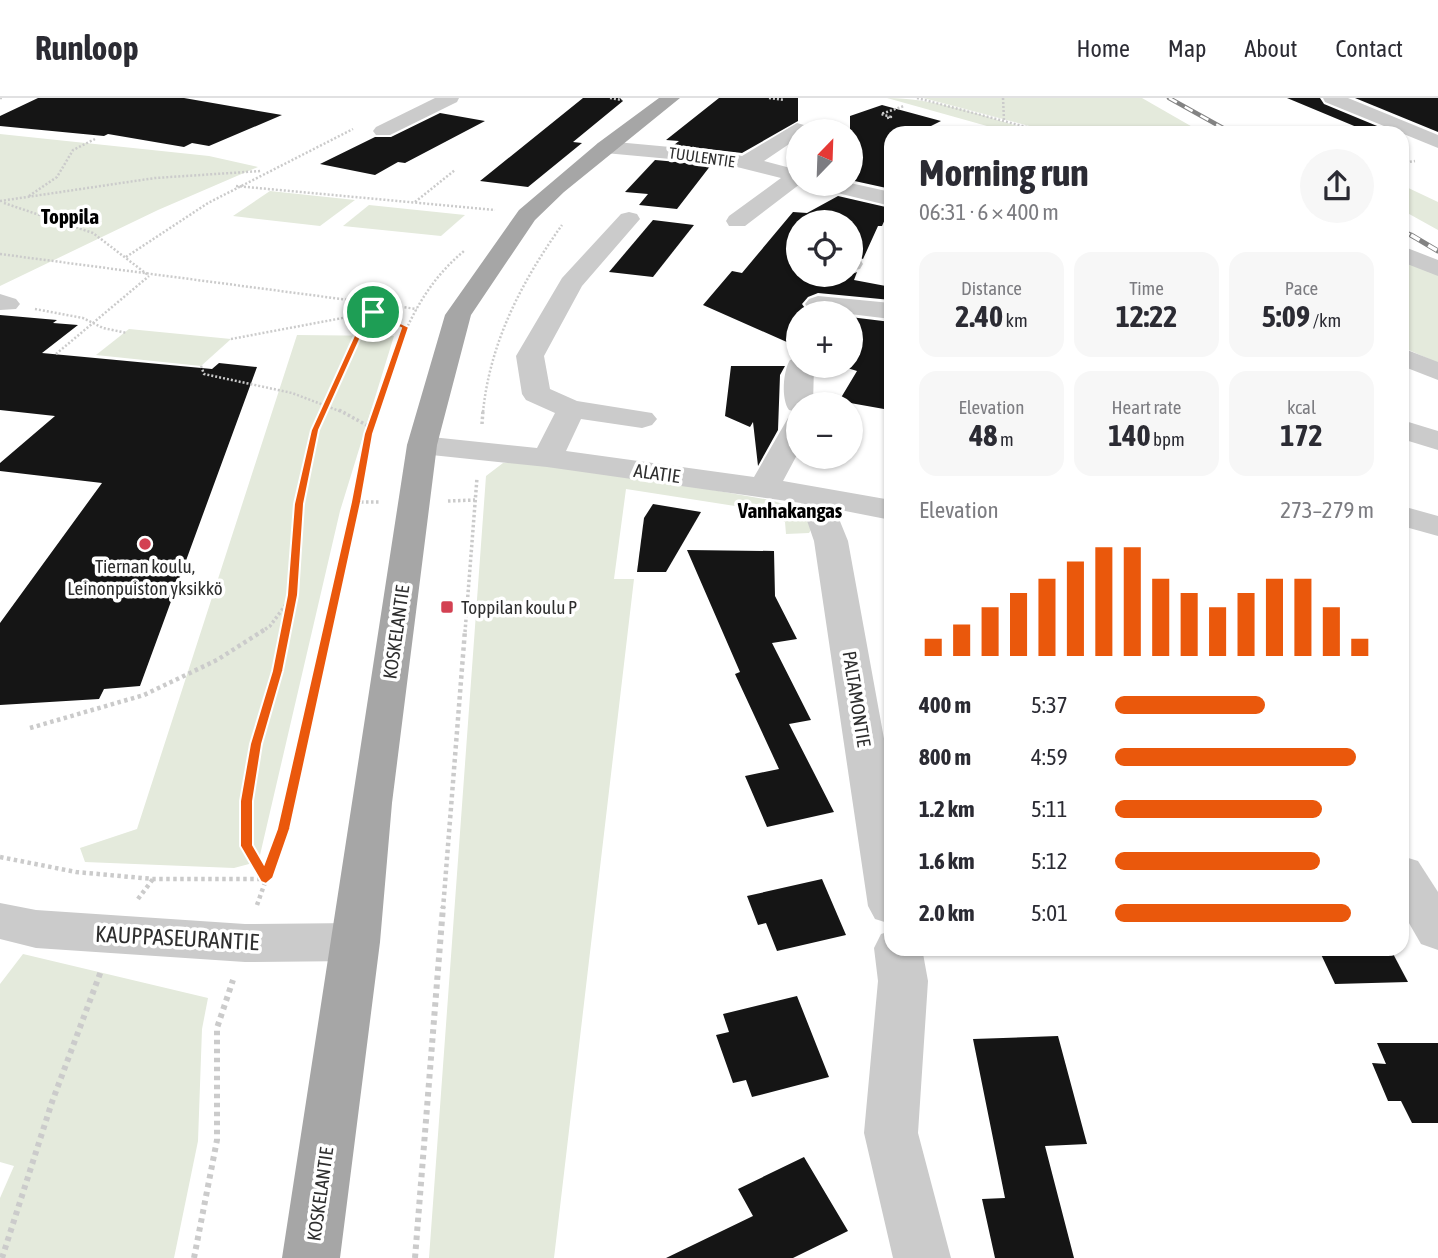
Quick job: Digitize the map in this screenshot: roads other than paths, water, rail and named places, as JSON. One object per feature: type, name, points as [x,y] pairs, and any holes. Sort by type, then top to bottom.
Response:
[{"type":"main road","name":"KOSKELANTIE","points":[[311,1258],[356,942],[371,803],[422,446],[458,315],[527,215],[605,146],[671,98]]},
{"type":"street","points":[[383,131],[450,98]]},
{"type":"street","points":[[1337,98],[1401,126]]},
{"type":"street","points":[[1409,129],[1438,142]]},
{"type":"street","points":[[744,163],[763,154],[786,137]]},
{"type":"street","name":"TUULENTIE","points":[[605,146],[708,156],[786,173]]},
{"type":"street","points":[[737,220],[786,185]]},
{"type":"street","points":[[863,192],[884,197]]},
{"type":"street","points":[[629,219],[571,283],[530,356],[536,394],[571,409],[642,419]]},
{"type":"street","points":[[1409,256],[1438,269]]},
{"type":"street","points":[[821,301],[832,287]]},
{"type":"street","points":[[863,310],[884,311]]},
{"type":"street","points":[[1409,359],[1438,372]]},
{"type":"street","points":[[547,458],[571,409]]},
{"type":"street","points":[[1409,431],[1438,441]]},
{"type":"street","name":"ALATIE","points":[[422,446],[480,449],[547,458],[814,495],[884,509]]},
{"type":"street","points":[[764,488],[786,447]]},
{"type":"street","name":"PALTAMONTIE","points":[[814,495],[831,541],[884,863]]},
{"type":"street","points":[[1409,518],[1438,527]]},
{"type":"street","points":[[1409,884],[1438,931]]},
{"type":"street","name":"KAUPPASEURANTIE","points":[[0,922],[36,929],[245,943],[356,942]]},
{"type":"street","points":[[899,956],[903,981],[891,1133],[922,1258]]},
{"type":"railway","points":[[1169,98],[1219,126]]},
{"type":"railway","points":[[1409,234],[1414,237]]},
{"type":"railway","points":[[1411,235],[1438,251]]},
{"type":"place","name":"Tiernan koulu, Leinonpuiston yksikkö","points":[[145,544]]},
{"type":"place","name":"Toppilan koulu P","points":[[447,607]]},
{"type":"district","name":"Toppila","points":[[70,216]]},
{"type":"district","name":"Vanhakangas","points":[[790,510]]}]
